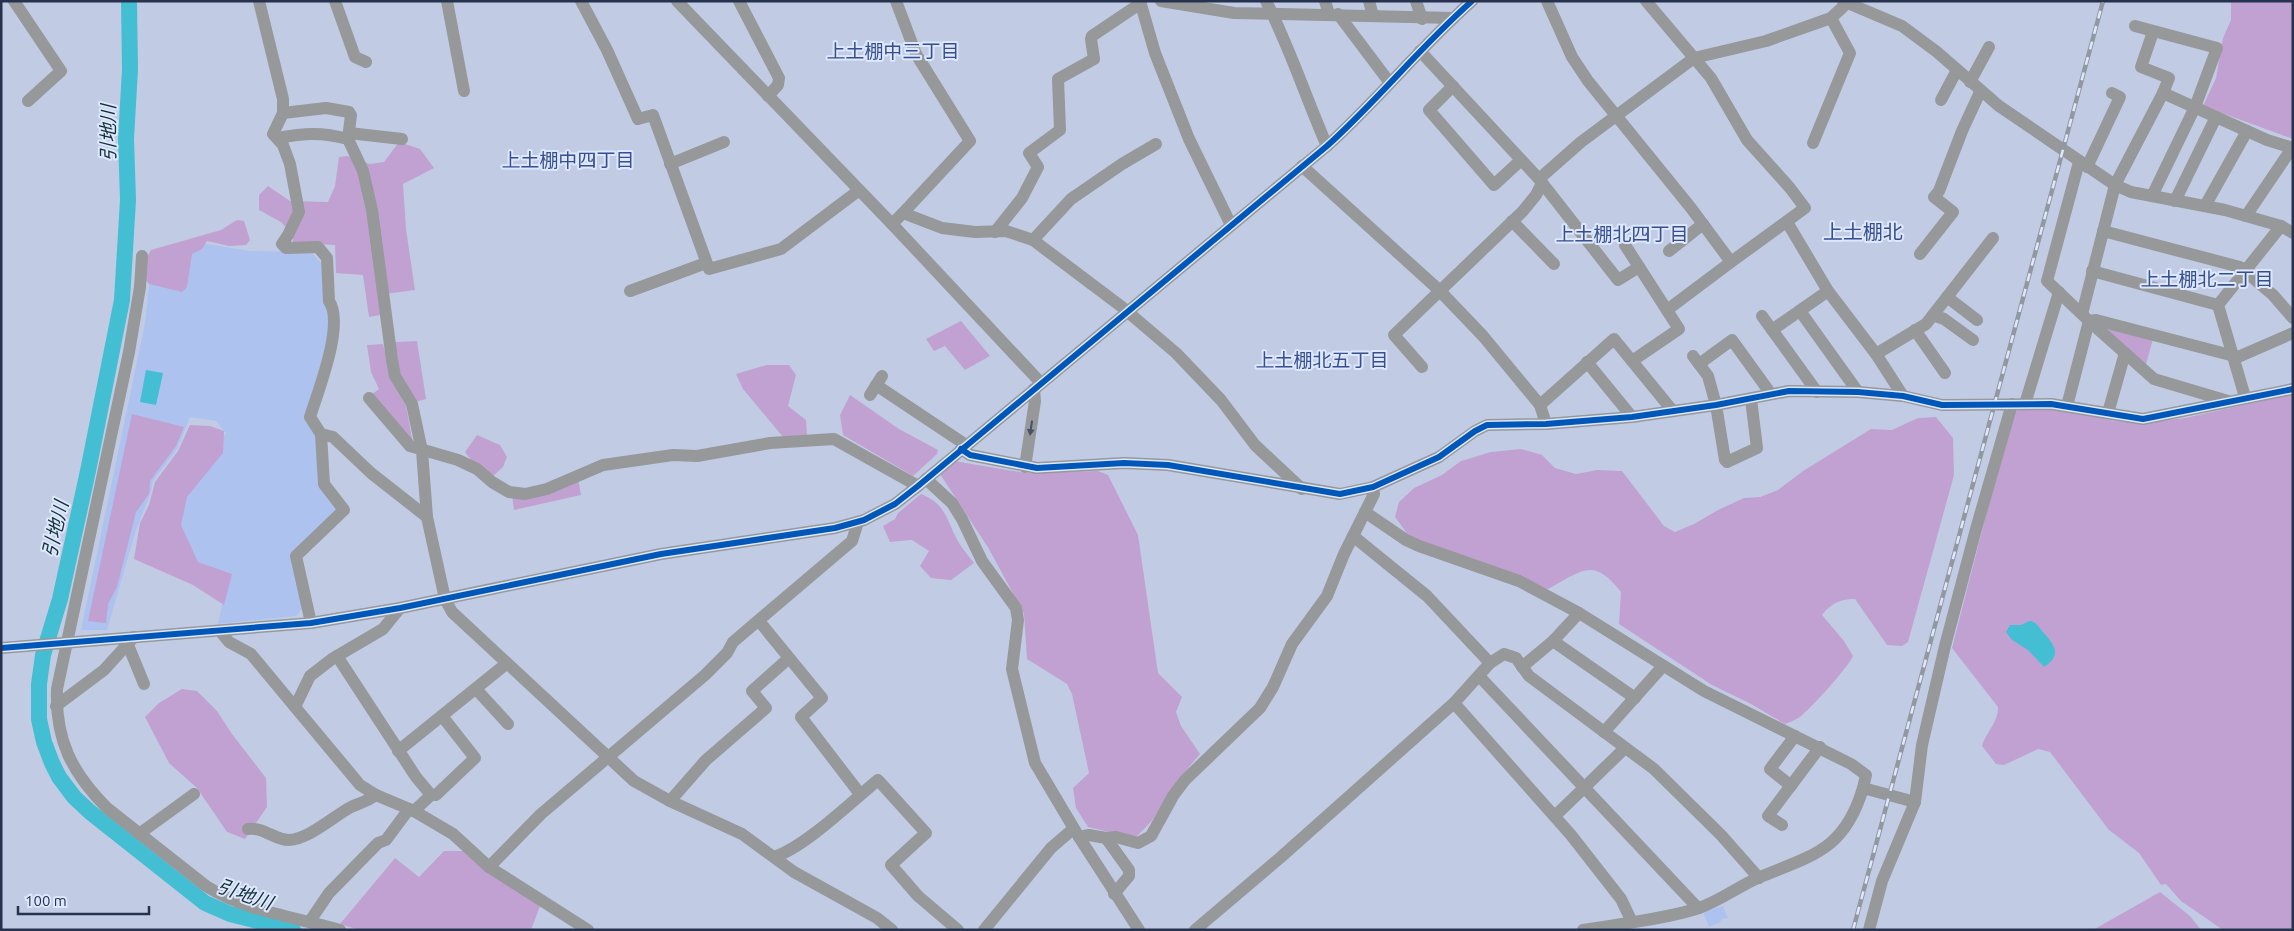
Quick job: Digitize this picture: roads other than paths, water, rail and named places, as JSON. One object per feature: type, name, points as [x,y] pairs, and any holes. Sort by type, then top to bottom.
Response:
[{"type":"street","points":[[14,1],[61,71],[28,101]]},
{"type":"street","points":[[259,1],[283,99],[283,113],[273,134],[278,138],[290,164],[298,212],[282,244],[286,248],[318,247],[327,258],[329,301],[332,305],[335,335],[310,417],[321,434],[324,484],[344,510],[296,556],[311,623]]},
{"type":"street","points":[[335,1],[355,57],[366,62]]},
{"type":"street","points":[[447,1],[464,91]]},
{"type":"street","points":[[582,1],[638,118],[652,115],[708,269],[781,249],[858,191]]},
{"type":"street","points":[[677,1],[858,191],[892,224],[1037,386],[1025,467]]},
{"type":"street","points":[[739,1],[779,78],[778,86],[768,96]]},
{"type":"street","points":[[892,224],[970,141],[916,54],[896,1]]},
{"type":"street","points":[[1161,1],[1234,13],[1334,14],[1422,19],[1453,18]]},
{"type":"street","points":[[1266,1],[1291,54],[1326,146]]},
{"type":"street","points":[[1325,1],[1390,83]]},
{"type":"street","points":[[1369,1],[1373,16]]},
{"type":"street","points":[[1416,1],[1422,19]]},
{"type":"street","points":[[1,648],[64,642],[131,641],[311,623],[400,608],[662,554],[835,528],[858,522],[895,504],[1326,146],[1358,118],[1420,51],[1472,1]]},
{"type":"street","points":[[1547,1],[1572,57],[1615,116],[1703,224],[1731,262]]},
{"type":"street","points":[[1646,1],[1711,78],[1747,140],[1790,188],[1805,208],[1668,310]]},
{"type":"street","points":[[995,232],[1022,198],[1038,167],[1029,153],[1060,130],[1058,78],[1094,59],[1092,36],[1140,2],[1155,53],[1189,139],[1231,225]]},
{"type":"street","points":[[1422,367],[1394,335],[1512,221],[1536,195],[1540,181],[1581,142],[1694,58],[1753,46],[1831,18],[1851,3],[1902,26],[1938,52],[1980,92],[2080,163],[2115,185],[2131,192],[2246,216],[2281,226],[2293,234]]},
{"type":"street","points":[[1814,143],[1850,53],[1831,18]]},
{"type":"street","points":[[2135,26],[2217,48],[2195,107],[2152,196]]},
{"type":"street","points":[[2067,406],[2085,318],[2092,272],[2115,185],[2169,78],[2141,68],[2153,32]]},
{"type":"street","points":[[1970,82],[1989,47]]},
{"type":"street","points":[[1420,51],[1540,181],[1618,280],[1639,267]]},
{"type":"street","points":[[1941,100],[1958,70]]},
{"type":"street","points":[[1453,86],[1429,110],[1494,185],[1521,160]]},
{"type":"street","points":[[1920,254],[1953,212],[1934,197],[1939,191],[1962,131],[1980,92]]},
{"type":"street","points":[[2118,93],[2080,163],[2047,281],[2085,318],[2154,379],[2228,401]]},
{"type":"street","points":[[2163,93],[2247,132],[2292,148],[2246,216]]},
{"type":"street","points":[[283,113],[326,108],[351,114],[349,136],[363,172],[372,210],[395,376],[412,404],[422,451],[428,517],[445,599],[452,612],[634,781],[670,801],[742,834],[794,872],[878,918],[892,930]]},
{"type":"street","points":[[2175,201],[2216,117]]},
{"type":"street","points":[[2205,206],[2247,132]]},
{"type":"street","points":[[278,138],[306,133],[402,139]]},
{"type":"street","points":[[670,164],[724,142]]},
{"type":"street","points":[[1033,240],[1071,199],[1122,164],[1156,144]]},
{"type":"street","points":[[1302,166],[1439,290],[1483,336],[1540,405],[1546,424]]},
{"type":"street","points":[[903,213],[942,228],[975,232],[1006,231],[1033,240],[1127,312],[1176,353],[1221,400],[1255,445],[1302,489]]},
{"type":"street","points":[[1512,221],[1554,264]]},
{"type":"street","points":[[1787,222],[1828,292],[1876,354],[1903,396]]},
{"type":"street","points":[[1669,251],[1703,224]]},
{"type":"street","points":[[2218,305],[2281,226]]},
{"type":"street","points":[[2103,231],[2240,267],[2273,294],[2293,318]]},
{"type":"street","points":[[1876,354],[1926,324],[1993,238]]},
{"type":"street","points":[[1625,245],[1679,329],[1648,352],[1632,361]]},
{"type":"street","points":[[142,256],[140,287],[130,352],[64,642],[56,706],[62,740],[82,781],[107,808],[206,886],[223,897],[240,903],[340,930]]},
{"type":"street","points":[[630,291],[706,262]]},
{"type":"street","points":[[2092,272],[2218,305]]},
{"type":"street","points":[[1772,330],[1828,292]]},
{"type":"street","points":[[2025,404],[2058,292]]},
{"type":"street","points":[[1947,297],[1977,320]]},
{"type":"street","points":[[2218,305],[2245,398]]},
{"type":"street","points":[[1800,311],[1858,392]]},
{"type":"street","points":[[1933,315],[1944,318],[1973,340]]},
{"type":"street","points":[[1762,316],[1817,392]]},
{"type":"street","points":[[2085,318],[2234,357],[2238,357],[2293,333]]},
{"type":"street","points":[[1915,330],[1945,373]]},
{"type":"street","points":[[1540,405],[1614,338],[1672,410]]},
{"type":"street","points":[[1750,399],[1757,448],[1727,462],[1725,460],[1716,405],[1708,376],[1696,360],[1732,340],[1771,394]]},
{"type":"street","points":[[2108,413],[2125,353]]},
{"type":"street","points":[[1587,362],[1632,417]]},
{"type":"street","points":[[876,386],[964,447],[970,455],[1036,468],[1140,463],[1340,494],[1373,487],[1439,458],[1487,425],[1546,424],[1632,417],[1716,405],[1788,391],[1858,392],[1903,396],[1942,405],[2025,404],[2067,406],[2143,419],[2293,389]]},
{"type":"street","points":[[369,398],[410,446],[458,460],[477,469],[492,482],[509,492],[525,494],[547,489],[603,465],[673,454],[697,456],[770,443],[834,439],[922,482],[952,503],[962,519],[982,561],[1016,608],[1018,620],[1012,669],[1035,763],[1076,833],[1139,930]]},
{"type":"street","points":[[1869,930],[1882,881],[1912,801],[1922,745],[1945,646],[2010,404]]},
{"type":"street","points":[[321,434],[333,437],[371,473],[428,517]]},
{"type":"street","points":[[984,930],[1051,848],[1076,833],[1106,838],[1116,837],[1130,842],[1145,841],[1151,836],[1173,796],[1186,780],[1205,759],[1254,716],[1273,687],[1292,644],[1327,596],[1374,494],[1373,487]]},
{"type":"street","points":[[1365,512],[1412,543],[1519,581],[1579,613],[1704,691],[1820,747],[1851,764],[1866,775],[1864,788],[1856,811],[1847,827],[1838,838],[1792,866],[1759,878],[1731,894],[1698,908],[1583,930]]},
{"type":"street","points":[[489,868],[541,814],[705,675],[727,653],[733,642],[852,541],[858,522]]},
{"type":"street","points":[[1353,536],[1427,596],[1490,663]]},
{"type":"street","points":[[295,707],[310,676],[337,656],[383,629],[400,608]]},
{"type":"street","points":[[1522,667],[1553,641],[1579,613]]},
{"type":"street","points":[[759,621],[822,698],[801,717],[860,794]]},
{"type":"street","points":[[220,631],[229,642],[251,654],[360,785],[376,795],[411,810],[453,834],[489,868],[588,930]]},
{"type":"street","points":[[131,641],[144,684]]},
{"type":"street","points":[[56,706],[104,670],[131,641]]},
{"type":"street","points":[[1553,641],[1635,698]]},
{"type":"street","points":[[1195,930],[1454,703],[1490,663],[1504,654],[1510,654],[1516,658],[1529,676],[1654,769],[1721,835],[1759,878]]},
{"type":"street","points":[[337,656],[398,751],[431,795]]},
{"type":"street","points":[[670,801],[706,760],[766,708],[752,691],[789,658]]},
{"type":"street","points":[[398,751],[506,664]]},
{"type":"street","points":[[1604,732],[1663,666]]},
{"type":"street","points":[[1479,676],[1698,908]]},
{"type":"street","points":[[476,689],[508,724]]},
{"type":"street","points":[[1454,703],[1556,816],[1621,899],[1632,922]]},
{"type":"street","points":[[310,921],[329,893],[378,843],[386,840],[411,810],[431,795],[436,795],[475,758],[442,716]]},
{"type":"street","points":[[1791,786],[1770,769],[1795,736]]},
{"type":"street","points":[[1782,826],[1768,816],[1820,747]]},
{"type":"street","points":[[1556,816],[1625,748]]},
{"type":"street","points":[[774,857],[784,854],[799,844],[878,780],[926,833],[891,864],[918,896],[958,930]]},
{"type":"street","points":[[1864,788],[1912,801]]},
{"type":"street","points":[[139,834],[194,794]]},
{"type":"street","points":[[248,829],[258,828],[287,840],[293,839],[325,825],[343,812],[368,801],[376,795]]},
{"type":"street","points":[[1106,838],[1129,870],[1129,876],[1114,894]]},
{"type":"waterway","name":"引地川","points":[[129,1],[130,69],[126,139],[128,200],[122,300],[60,599],[43,655],[39,684],[39,719],[44,742],[59,777],[74,797],[90,812],[205,903],[230,914],[293,930]]},
{"type":"railway","points":[[1853,930],[2103,1]]},
{"type":"district","name":"上土棚中三丁目","points":[[893,51]]},
{"type":"district","name":"上土棚中四丁目","points":[[568,160]]},
{"type":"district","name":"上土棚北","points":[[1863,231]]},
{"type":"district","name":"上土棚北四丁目","points":[[1622,234]]},
{"type":"district","name":"上土棚北二丁目","points":[[2207,279]]},
{"type":"district","name":"上土棚北五丁目","points":[[1322,360]]}]
